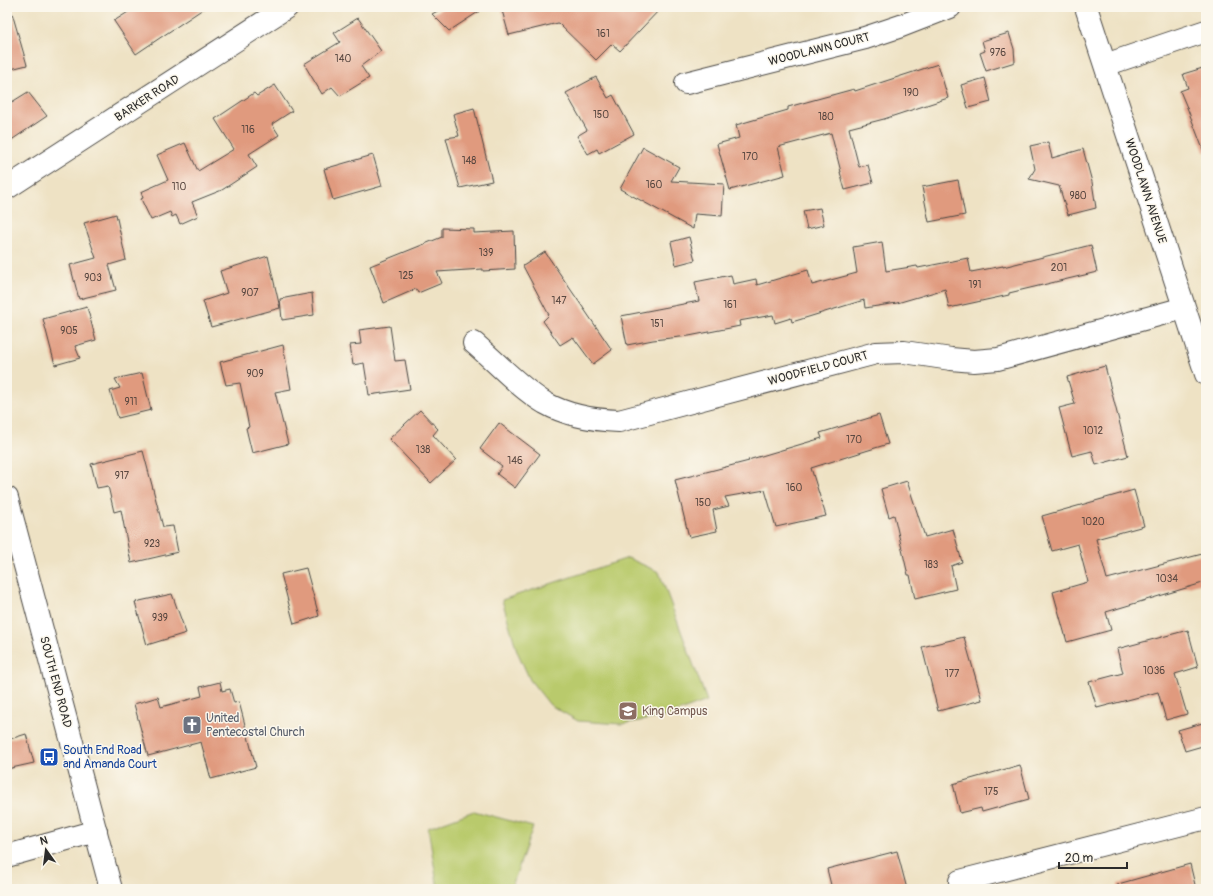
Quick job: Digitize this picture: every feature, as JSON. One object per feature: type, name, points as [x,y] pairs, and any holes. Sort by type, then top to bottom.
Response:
[{"type":"street","name":"BARKER ROAD","points":[[7,188],[287,7]]},
{"type":"street","name":"WOODLAWN COURT","points":[[686,82],[871,36],[950,7]]},
{"type":"street","name":"WOODLAWN AVENUE","points":[[1086,7],[1206,374]]},
{"type":"street","points":[[1105,65],[1206,31]]},
{"type":"street","name":"WOODFIELD COURT","points":[[474,343],[526,390],[545,403],[580,417],[619,421],[876,353],[904,352],[974,361],[998,358],[1184,308]]},
{"type":"street","name":"SOUTH END ROAD","points":[[7,498],[111,889]]},
{"type":"street","points":[[960,882],[1206,818]]},
{"type":"street","points":[[7,856],[96,831]]},
{"type":"green space","points":[[628,558],[659,572],[707,701],[663,717],[621,724],[578,721],[550,705],[530,680],[517,651],[502,600]]},
{"type":"green space","points":[[474,811],[533,827],[511,889],[438,889],[428,828]]},
{"type":"building","points":[[136,7],[206,7],[136,54],[114,21]]},
{"type":"building","points":[[445,7],[486,7],[449,31],[432,14]]},
{"type":"building","points":[[501,7],[662,7],[620,51],[612,44],[596,60],[558,23],[509,35]]},
{"type":"building","points":[[12,13],[27,65],[7,70],[7,14]]},
{"type":"building","points":[[358,18],[381,51],[361,66],[369,78],[340,96],[332,87],[322,94],[304,64],[340,42],[334,33]]},
{"type":"building","points":[[1009,33],[1014,49],[1015,62],[986,71],[980,53],[985,51],[982,41]]},
{"type":"building","points":[[938,64],[948,98],[884,119],[849,128],[859,167],[868,165],[873,183],[845,190],[831,133],[778,147],[785,175],[730,190],[717,144],[739,138],[736,125],[788,110],[788,107],[854,89],[855,91]]},
{"type":"building","points":[[1206,67],[1206,152],[1204,152],[1180,91],[1188,88],[1183,74]]},
{"type":"building","points":[[596,77],[608,98],[613,95],[634,134],[599,153],[597,149],[588,154],[577,136],[587,130],[566,93]]},
{"type":"building","points":[[985,78],[991,102],[968,108],[961,85]]},
{"type":"building","points":[[275,85],[292,111],[272,124],[279,135],[249,154],[257,167],[222,190],[192,202],[198,216],[180,224],[176,215],[172,217],[170,212],[151,220],[141,199],[143,198],[141,192],[168,180],[157,155],[185,143],[198,171],[234,149],[215,119],[254,93],[257,96]]},
{"type":"building","points":[[28,92],[47,116],[7,143],[7,105]]},
{"type":"building","points":[[474,108],[492,181],[460,188],[446,138],[459,136],[453,114]]},
{"type":"building","points":[[1048,142],[1052,158],[1083,149],[1092,182],[1096,208],[1068,215],[1059,186],[1029,179],[1035,169],[1030,146]]},
{"type":"building","points":[[643,147],[679,167],[671,181],[724,184],[722,216],[695,214],[693,229],[620,189]]},
{"type":"building","points":[[373,155],[382,186],[333,200],[324,169]]},
{"type":"building","points":[[958,180],[965,215],[929,222],[922,187]]},
{"type":"building","points":[[820,208],[824,225],[807,229],[803,211]]},
{"type":"building","points":[[116,214],[126,260],[109,265],[116,290],[79,299],[70,265],[96,258],[84,223]]},
{"type":"building","points":[[442,228],[474,229],[474,233],[514,231],[515,269],[483,271],[483,269],[437,272],[442,283],[418,293],[416,289],[384,303],[370,266],[442,237]]},
{"type":"building","points":[[689,237],[695,260],[676,265],[671,242]]},
{"type":"building","points":[[882,242],[886,271],[917,266],[918,268],[968,258],[971,272],[1003,267],[1091,245],[1097,272],[1009,293],[1009,295],[949,308],[945,289],[897,303],[865,308],[864,300],[792,322],[791,318],[775,323],[773,315],[739,321],[740,326],[689,336],[653,340],[627,345],[621,316],[699,301],[695,282],[731,275],[733,284],[756,279],[757,285],[808,270],[812,285],[857,273],[853,247]]},
{"type":"building","points":[[545,252],[612,350],[593,364],[573,337],[560,345],[543,321],[549,315],[523,266]]},
{"type":"building","points":[[268,256],[280,308],[211,327],[203,301],[227,293],[220,271]]},
{"type":"building","points":[[312,293],[314,315],[282,320],[280,299]]},
{"type":"building","points":[[87,307],[96,340],[75,346],[80,358],[55,365],[43,319]]},
{"type":"building","points":[[390,326],[395,361],[405,360],[410,389],[369,395],[364,363],[353,365],[350,345],[361,344],[359,330]]},
{"type":"building","points":[[283,345],[291,389],[275,392],[288,444],[252,453],[246,428],[249,427],[240,383],[226,385],[220,362]]},
{"type":"building","points":[[1105,366],[1128,456],[1096,465],[1092,451],[1072,456],[1059,408],[1075,404],[1067,377]]},
{"type":"building","points":[[142,373],[151,410],[118,418],[110,391],[120,388],[115,379]]},
{"type":"building","points":[[420,410],[438,429],[433,435],[456,460],[431,483],[389,439]]},
{"type":"building","points":[[879,415],[888,444],[811,468],[826,516],[776,527],[765,490],[725,497],[729,506],[713,510],[717,531],[689,537],[675,480],[749,461],[748,460],[822,438],[820,433]]},
{"type":"building","points":[[499,423],[540,454],[515,488],[497,474],[502,466],[480,449]]},
{"type":"building","points":[[143,451],[163,527],[173,526],[178,552],[131,563],[121,510],[114,512],[108,486],[97,488],[91,464]]},
{"type":"building","points":[[907,481],[925,537],[953,529],[962,562],[951,566],[956,589],[915,599],[894,515],[889,517],[881,489]]},
{"type":"building","points":[[1134,490],[1144,526],[1096,539],[1107,579],[1206,553],[1206,582],[1106,612],[1111,630],[1067,642],[1053,592],[1088,582],[1078,544],[1052,551],[1042,516]]},
{"type":"building","points":[[306,568],[319,616],[294,624],[281,574]]},
{"type":"building","points":[[172,594],[186,633],[147,645],[135,602]]},
{"type":"building","points":[[1188,630],[1198,667],[1175,674],[1187,714],[1166,720],[1158,692],[1097,708],[1089,682],[1123,673],[1117,649]]},
{"type":"building","points":[[964,637],[982,700],[938,711],[922,647]]},
{"type":"building","name":"United Pentecostal Church","points":[[220,682],[222,691],[230,689],[234,703],[239,702],[256,767],[211,779],[201,742],[148,756],[134,704],[158,697],[161,707],[202,696],[200,687]]},
{"type":"building","points":[[1206,722],[1206,745],[1185,751],[1178,730]]},
{"type":"building","points":[[26,734],[34,763],[7,769],[7,740]]},
{"type":"building","points":[[1020,765],[1029,799],[982,812],[981,808],[960,813],[953,784]]},
{"type":"building","points":[[897,851],[907,889],[832,889],[827,869]]},
{"type":"building","points":[[1190,864],[1196,889],[1118,889],[1118,884]]},
{"type":"place","name":"King Campus","points":[[628,711]]},
{"type":"place","name":"United Pentecostal Church","points":[[192,725]]},
{"type":"place","name":"South End Road and Amanda Court","points":[[49,757]]}]
